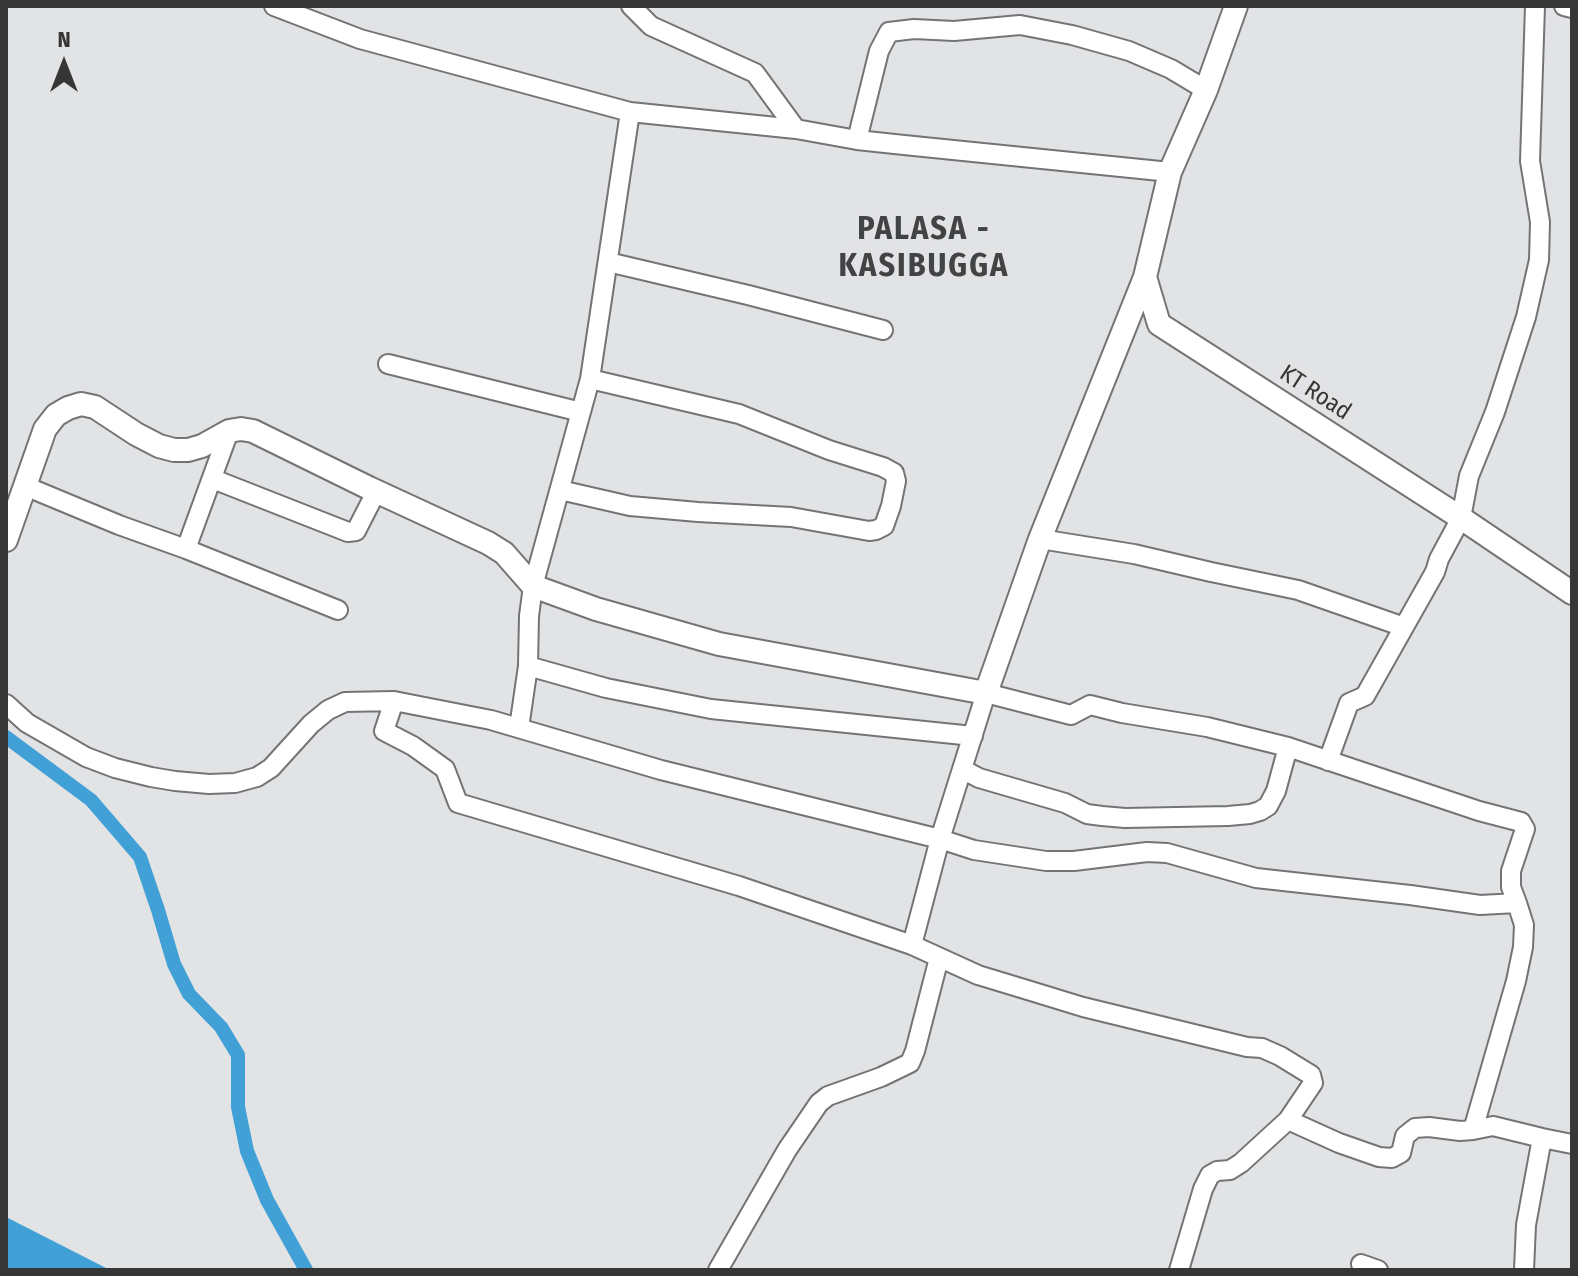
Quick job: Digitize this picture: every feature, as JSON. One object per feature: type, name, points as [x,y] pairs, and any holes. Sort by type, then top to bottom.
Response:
[{"type":"main road","name":"KT Road","points":[[1236,6],[1206,90],[1170,172],[1145,277],[1159,324],[1572,593]]},
{"type":"main road","points":[[6,540],[45,429],[56,415],[81,404],[95,407],[136,434],[174,450],[202,446],[229,431],[241,429],[261,434],[376,492],[488,543],[504,553],[533,586],[596,609],[719,644],[986,693],[1040,539],[1145,277]]},
{"type":"street","points":[[274,6],[360,39],[630,112],[796,129],[857,140],[1170,172]]},
{"type":"street","points":[[631,6],[651,26],[755,73],[796,129]]},
{"type":"street","points":[[1328,761],[1349,703],[1365,696],[1435,572],[1461,518],[1469,476],[1495,412],[1526,317],[1539,260],[1540,222],[1530,161],[1535,6]]},
{"type":"street","points":[[1564,6],[1572,8]]},
{"type":"street","points":[[857,140],[879,51],[889,32],[914,29],[954,31],[1020,25],[1129,51],[1171,69],[1206,90]]},
{"type":"street","points":[[519,728],[528,666],[533,586],[590,379],[630,112]]},
{"type":"street","points":[[608,262],[883,330]]},
{"type":"street","points":[[388,364],[581,412]]},
{"type":"street","points":[[560,490],[630,506],[791,517],[869,531],[884,526],[891,506],[896,481],[894,473],[883,467],[829,450],[739,414],[590,379]]},
{"type":"street","points":[[186,549],[229,431]]},
{"type":"street","points":[[213,479],[348,532],[356,531],[376,492]]},
{"type":"street","points":[[25,486],[338,610]]},
{"type":"street","points":[[1040,539],[1134,554],[1298,590],[1404,627]]},
{"type":"street","points":[[528,666],[606,688],[711,709],[973,736]]},
{"type":"street","points":[[912,945],[940,839],[986,693],[1071,715],[1090,705],[1207,727],[1288,747],[1521,822],[1525,829],[1511,871],[1511,887],[1524,925],[1523,947],[1473,1130]]},
{"type":"street","points":[[6,704],[27,723],[86,757],[151,777],[209,784],[235,783],[257,777],[271,768],[311,724],[328,710],[345,702],[394,701],[491,720],[661,770],[974,850],[1046,861],[1167,853],[1256,878],[1480,905],[1517,903]]},
{"type":"street","points":[[394,701],[384,731],[413,746],[445,769],[458,803],[739,886],[912,945],[978,975],[1083,1007],[1262,1048],[1311,1075],[1313,1083],[1288,1120],[1241,1163],[1230,1170],[1210,1175],[1179,1270]]},
{"type":"street","points":[[962,769],[979,778],[1065,803],[1087,814],[1125,818],[1228,816],[1250,814],[1268,806],[1276,791],[1288,747]]},
{"type":"street","points":[[718,1270],[787,1150],[819,1103],[828,1096],[910,1063],[939,958]]},
{"type":"street","points":[[1288,1120],[1379,1157],[1392,1158],[1401,1153],[1405,1136],[1415,1128],[1429,1127],[1473,1130],[1493,1126],[1572,1144]]},
{"type":"street","points":[[1524,1270],[1526,1225],[1542,1138]]},
{"type":"water","points":[[6,1217],[110,1270],[6,1270]]},
{"type":"waterway","points":[[6,737],[91,800],[140,857],[174,964],[189,994],[221,1027],[238,1055],[238,1107],[247,1151],[267,1200],[306,1270]]},
{"type":"district","name":"PALASA - KASIBUGGA","points":[[924,248]]}]
